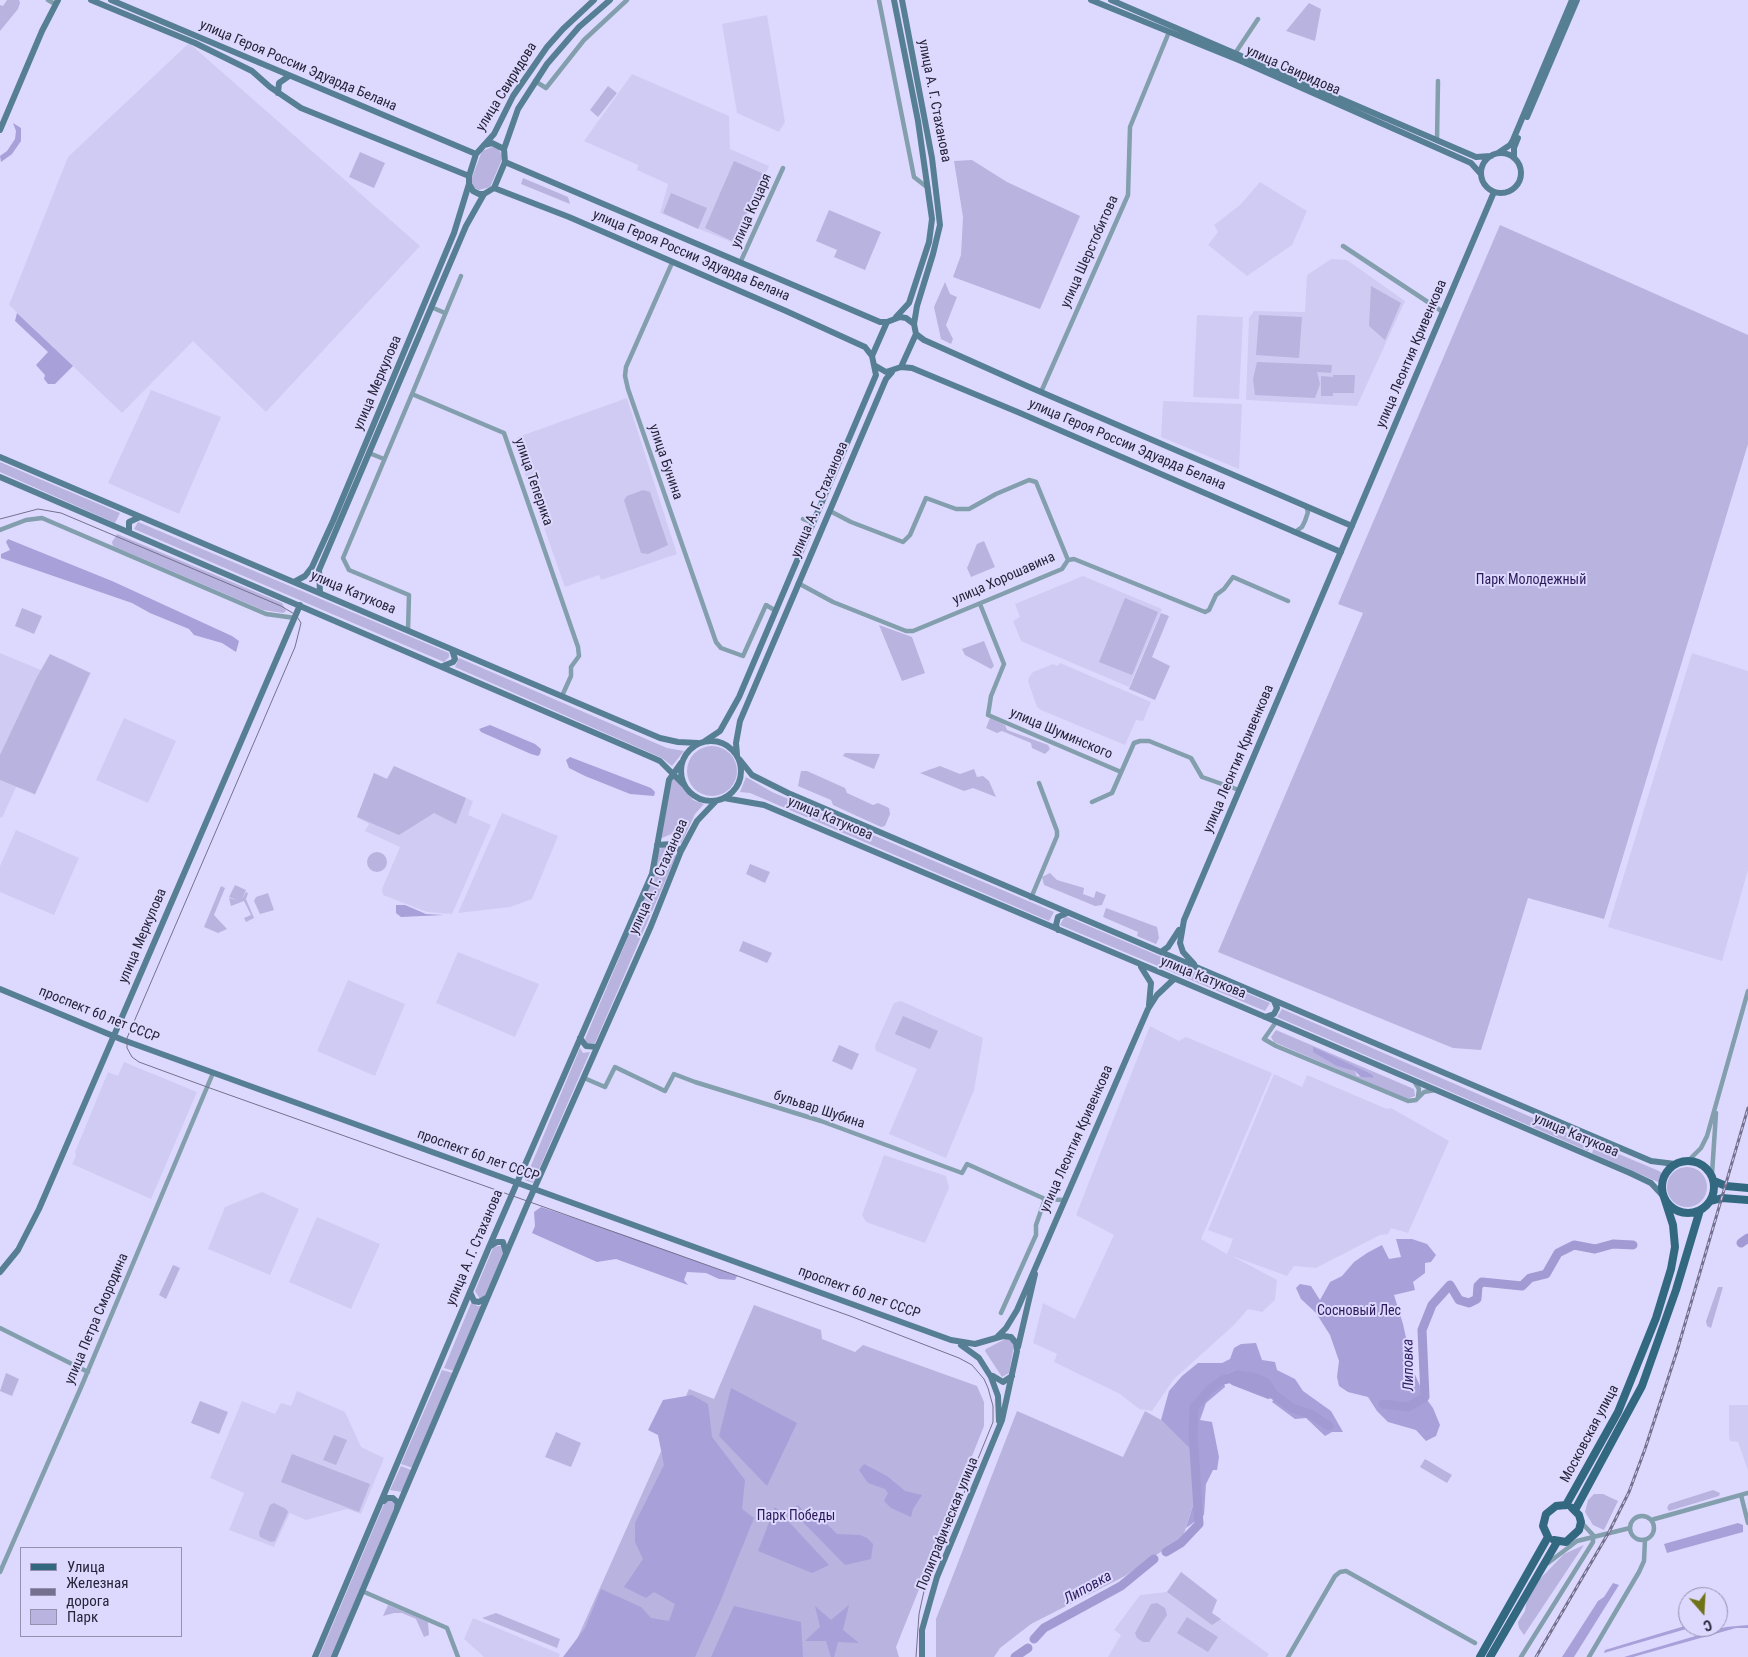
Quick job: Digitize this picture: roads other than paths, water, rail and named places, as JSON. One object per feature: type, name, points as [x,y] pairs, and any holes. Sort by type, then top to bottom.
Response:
[{"type":"main road","name":"улица Героя России Эдуарда Белана","points":[[91,0],[195,43],[252,71],[293,104],[318,116],[469,176]]},
{"type":"main road","name":"улица Героя России Эдуарда Белана","points":[[111,0],[476,154]]},
{"type":"main road","name":"улица Свиридова","points":[[476,154],[494,134],[514,96],[542,53],[563,29],[594,0]]},
{"type":"main road","name":"улица Свиридова","points":[[504,148],[518,109],[535,80],[579,27],[610,0]]},
{"type":"main road","name":"улица А. Г. Стаханова","points":[[894,0],[927,176],[932,219],[929,242],[909,303],[896,317]]},
{"type":"main road","name":"улица А. Г. Стаханова","points":[[902,0],[932,158],[940,224],[917,306],[914,324]]},
{"type":"main road","name":"улица Свиридова","points":[[1091,0],[1241,61],[1471,163],[1480,173]]},
{"type":"main road","name":"улица Свиридова","points":[[1113,0],[1437,141],[1476,157],[1491,156]]},
{"type":"main road","points":[[1572,0],[1510,146],[1491,156],[1485,162],[1480,173],[1485,186],[1494,192],[1509,192],[1516,186],[1521,172],[1514,158],[1514,148],[1577,0]]},
{"type":"main road","points":[[0,130],[57,2]]},
{"type":"main road","points":[[278,93],[279,83],[289,76]]},
{"type":"main road","points":[[469,184],[476,193],[484,194],[494,188],[505,162],[504,148],[492,143],[484,145]]},
{"type":"main road","points":[[1498,153],[1510,155],[1514,158]]},
{"type":"main road","name":"улица Меркулова","points":[[294,582],[305,576],[312,567],[333,521],[454,233],[476,154]]},
{"type":"main road","name":"улица Героя России Эдуарда Белана","points":[[505,162],[880,322],[887,322]]},
{"type":"main road","name":"улица Героя России Эдуарда Белана","points":[[494,188],[569,217],[866,347],[872,356]]},
{"type":"main road","name":"улица Леонтия Кривенкова","points":[[1204,971],[1191,962],[1183,952],[1179,939],[1184,920],[1494,192]]},
{"type":"main road","name":"улица Меркулова","points":[[320,593],[319,571],[466,226],[484,194]]},
{"type":"main road","points":[[896,317],[906,318],[914,324],[916,334],[901,367],[886,372],[874,365],[872,356],[887,322],[896,317]]},
{"type":"main road","name":"улица Героя России Эдуарда Белана","points":[[916,334],[924,340],[1041,392],[1352,526]]},
{"type":"main road","name":"улица А. Г. Стаханова","points":[[705,741],[720,731],[729,718],[876,375],[874,365]]},
{"type":"main road","name":"улица Героя России Эдуарда Белана","points":[[901,367],[912,368],[943,380],[1341,552]]},
{"type":"main road","name":"улица А. Г. Стаханова","points":[[739,758],[736,743],[740,721],[886,378],[893,371]]},
{"type":"main road","name":"улица Катукова","points":[[0,456],[660,738],[678,742],[698,743]]},
{"type":"main road","points":[[0,477],[652,757],[673,773],[684,785],[697,798],[716,801],[724,798],[736,789],[741,775],[739,758],[724,743],[705,741],[698,743],[690,748],[681,764],[684,785]]},
{"type":"main road","points":[[129,532],[129,522],[140,517]]},
{"type":"main road","name":"улица Меркулова","points":[[0,1272],[18,1250],[34,1220],[300,605]]},
{"type":"main road","points":[[443,666],[453,662],[455,658],[452,650]]},
{"type":"main road","name":"улица Катукова","points":[[739,758],[752,776],[1031,898],[1651,1161],[1675,1164]]},
{"type":"main road","name":"улица А. Г. Стаханова","points":[[315,1657],[516,1184],[652,874],[669,780],[681,764]]},
{"type":"main road","points":[[665,766],[669,780]]},
{"type":"main road","name":"улица Катукова","points":[[724,798],[764,804],[1651,1183],[1664,1197]]},
{"type":"main road","name":"улица А. Г. Стаханова","points":[[334,1657],[681,851],[697,821],[716,801]]},
{"type":"main road","points":[[656,845],[672,844],[681,851]]},
{"type":"main road","points":[[1058,930],[1056,925],[1058,917],[1067,913]]},
{"type":"main road","points":[[1161,952],[1168,948],[1184,920]]},
{"type":"main road","points":[[1138,964],[1149,976],[1151,983],[1148,1009]]},
{"type":"main road","points":[[1148,1009],[1157,995],[1174,979]]},
{"type":"main road","name":"проспект 60 лет СССР","points":[[0,989],[114,1036],[213,1073],[951,1340]]},
{"type":"main road","points":[[1265,1017],[1274,1014],[1276,1008],[1274,1001]]},
{"type":"main road","name":"улица Леонтия Кривенкова","points":[[993,1339],[1004,1331],[1012,1321],[1148,1009]]},
{"type":"main road","points":[[580,1038],[586,1046],[597,1046]]},
{"type":"main road","points":[[1748,1188],[1726,1186],[1713,1177],[1700,1163],[1688,1161],[1675,1164],[1664,1178],[1662,1185],[1664,1197],[1668,1204],[1680,1212],[1694,1213],[1711,1201],[1722,1198],[1748,1200]]},
{"type":"main road","points":[[1711,1201],[1714,1191],[1713,1177]]},
{"type":"main road","name":"Московская улица","points":[[1548,1537],[1543,1526],[1546,1514],[1556,1506],[1566,1505],[1618,1412],[1656,1318],[1671,1269],[1675,1247],[1673,1225],[1664,1197]]},
{"type":"main road","name":"Московская улица","points":[[1575,1510],[1642,1386],[1676,1290],[1700,1210]]},
{"type":"main road","points":[[489,1247],[497,1242],[503,1242],[506,1246],[506,1254]]},
{"type":"main road","name":"улица Леонтия Кривенкова","points":[[1017,1351],[1041,1252]]},
{"type":"main road","points":[[470,1292],[474,1301],[479,1302],[488,1297]]},
{"type":"main road","points":[[951,1340],[974,1344],[1003,1336],[1011,1337],[1016,1343],[1017,1351],[1013,1373],[998,1432]]},
{"type":"main road","points":[[984,1365],[980,1350],[993,1339]]},
{"type":"main road","points":[[951,1340],[976,1355],[988,1372],[999,1402],[998,1432]]},
{"type":"main road","points":[[988,1372],[1003,1382],[1010,1379],[1013,1373]]},
{"type":"main road","name":"Полиграфическая улица","points":[[922,1657],[922,1630],[938,1577],[998,1432]]},
{"type":"main road","points":[[381,1504],[387,1498],[394,1498],[398,1503],[396,1511]]},
{"type":"main road","points":[[1480,1657],[1548,1537],[1557,1542],[1566,1542],[1576,1535],[1581,1522],[1575,1510],[1566,1505]]},
{"type":"main road","points":[[1490,1657],[1557,1542]]},
{"type":"street","points":[[48,0],[57,2]]},
{"type":"street","name":"улица Свиридова","points":[[535,80],[546,88],[584,40],[628,0]]},
{"type":"street","points":[[879,0],[914,178],[929,188]]},
{"type":"street","points":[[1236,52],[1258,18]]},
{"type":"street","name":"улица Шерстобитова","points":[[1041,392],[1128,194],[1130,127],[1169,32]]},
{"type":"street","points":[[1437,141],[1438,81]]},
{"type":"street","name":"улица Коцаря","points":[[740,263],[783,168]]},
{"type":"street","points":[[914,178],[927,176]]},
{"type":"street","points":[[1343,246],[1443,312]]},
{"type":"street","name":"улица Бунина","points":[[672,263],[626,368],[625,376],[716,642],[721,648],[744,656],[766,606],[776,610]]},
{"type":"street","points":[[408,630],[409,594],[349,570],[343,558],[461,276]]},
{"type":"street","points":[[431,307],[445,313]]},
{"type":"street","name":"улица Теперика","points":[[412,394],[504,433],[578,647],[579,656],[571,667],[571,676],[562,696]]},
{"type":"street","points":[[369,453],[384,460]]},
{"type":"street","points":[[830,511],[850,522],[902,542],[910,535],[926,498],[956,509],[969,509],[996,494],[1029,480],[1036,482],[1068,560]]},
{"type":"street","points":[[1295,532],[1302,527],[1307,516],[1308,512],[1305,505]]},
{"type":"street","points":[[0,530],[26,520],[42,518],[266,614],[295,618]]},
{"type":"street","points":[[802,519],[813,523]]},
{"type":"street","name":"улица Хорошавина","points":[[798,582],[833,602],[906,631],[913,631],[1062,569],[1068,560],[1074,559],[1205,612],[1209,610],[1216,595],[1224,589],[1228,580],[1233,577],[1288,600]]},
{"type":"street","name":"улица Шуминского","points":[[980,604],[1004,664],[991,696],[988,715],[1121,772],[1134,743],[1149,741],[1191,758],[1202,777],[1239,790]]},
{"type":"street","points":[[1092,802],[1112,793],[1121,772]]},
{"type":"street","points":[[1031,898],[1057,836],[1057,831],[1039,783]]},
{"type":"street","points":[[1688,1161],[1701,1148],[1705,1140],[1748,991]]},
{"type":"street","points":[[1276,1022],[1264,1039],[1276,1046],[1408,1101],[1416,1100],[1424,1092],[1435,1090]]},
{"type":"street","name":"бульвар Шубина","points":[[584,1078],[605,1087],[615,1067],[665,1091],[674,1074],[830,1124],[962,1173],[967,1164],[1045,1199],[1064,1200]]},
{"type":"street","name":"улица Петра Смородина","points":[[0,1572],[88,1372],[213,1073]]},
{"type":"street","points":[[1414,1081],[1419,1093],[1416,1100]]},
{"type":"street","points":[[1713,1177],[1716,1106]]},
{"type":"street","points":[[1001,1313],[1036,1235],[1036,1224],[1045,1199]]},
{"type":"street","points":[[0,1328],[88,1372]]},
{"type":"street","points":[[1645,1540],[1636,1539],[1630,1528],[1633,1520],[1640,1516],[1651,1520],[1748,1493]]},
{"type":"street","points":[[1741,1495],[1748,1523]]},
{"type":"street","points":[[1589,1657],[1644,1561],[1645,1540],[1654,1532],[1651,1520]]},
{"type":"street","points":[[1581,1522],[1594,1535]]},
{"type":"street","points":[[1566,1542],[1630,1528]]},
{"type":"street","points":[[1522,1657],[1593,1542],[1594,1535]]},
{"type":"street","points":[[1538,1572],[1577,1541]]},
{"type":"street","points":[[1288,1657],[1335,1576],[1340,1572],[1346,1571],[1475,1643]]},
{"type":"street","points":[[362,1591],[447,1628],[458,1657]]},
{"type":"waterway","name":"Липовка","points":[[1741,1243],[1748,1238]]},
{"type":"waterway","name":"Липовка","points":[[1383,1404],[1408,1407],[1425,1397],[1422,1330],[1432,1305],[1450,1285],[1459,1300],[1469,1303],[1477,1299],[1478,1286],[1482,1282],[1522,1286],[1530,1278],[1546,1274],[1558,1253],[1574,1245],[1595,1249],[1613,1244],[1633,1245]]},
{"type":"waterway","name":"Липовка","points":[[1166,1552],[1181,1543],[1199,1524],[1193,1434],[1194,1408],[1210,1389],[1223,1380],[1236,1377]]},
{"type":"waterway","name":"Липовка","points":[[1267,1390],[1292,1408],[1310,1414],[1329,1426]]},
{"type":"waterway","name":"Липовка","points":[[1034,1639],[1044,1628],[1121,1586],[1154,1559]]},
{"type":"waterway","name":"Липовка","points":[[1015,1657],[1028,1648]]},
{"type":"tram line","points":[[0,519],[38,509],[61,513],[281,606],[296,615],[301,623],[295,647],[127,1038],[127,1048],[132,1057],[139,1062],[207,1087],[850,1316],[959,1358],[972,1365],[984,1379],[988,1388],[993,1406],[993,1422],[924,1591],[919,1614],[916,1657]]},
{"type":"railway","points":[[1536,1657],[1609,1532],[1629,1492],[1677,1351],[1748,1108]]},
{"type":"park label","name":"Парк Молодежный","points":[[1531,580]]},
{"type":"park label","name":"Сосновый Лес","points":[[1359,1311]]},
{"type":"park label","name":"Парк Победы","points":[[796,1516]]}]
